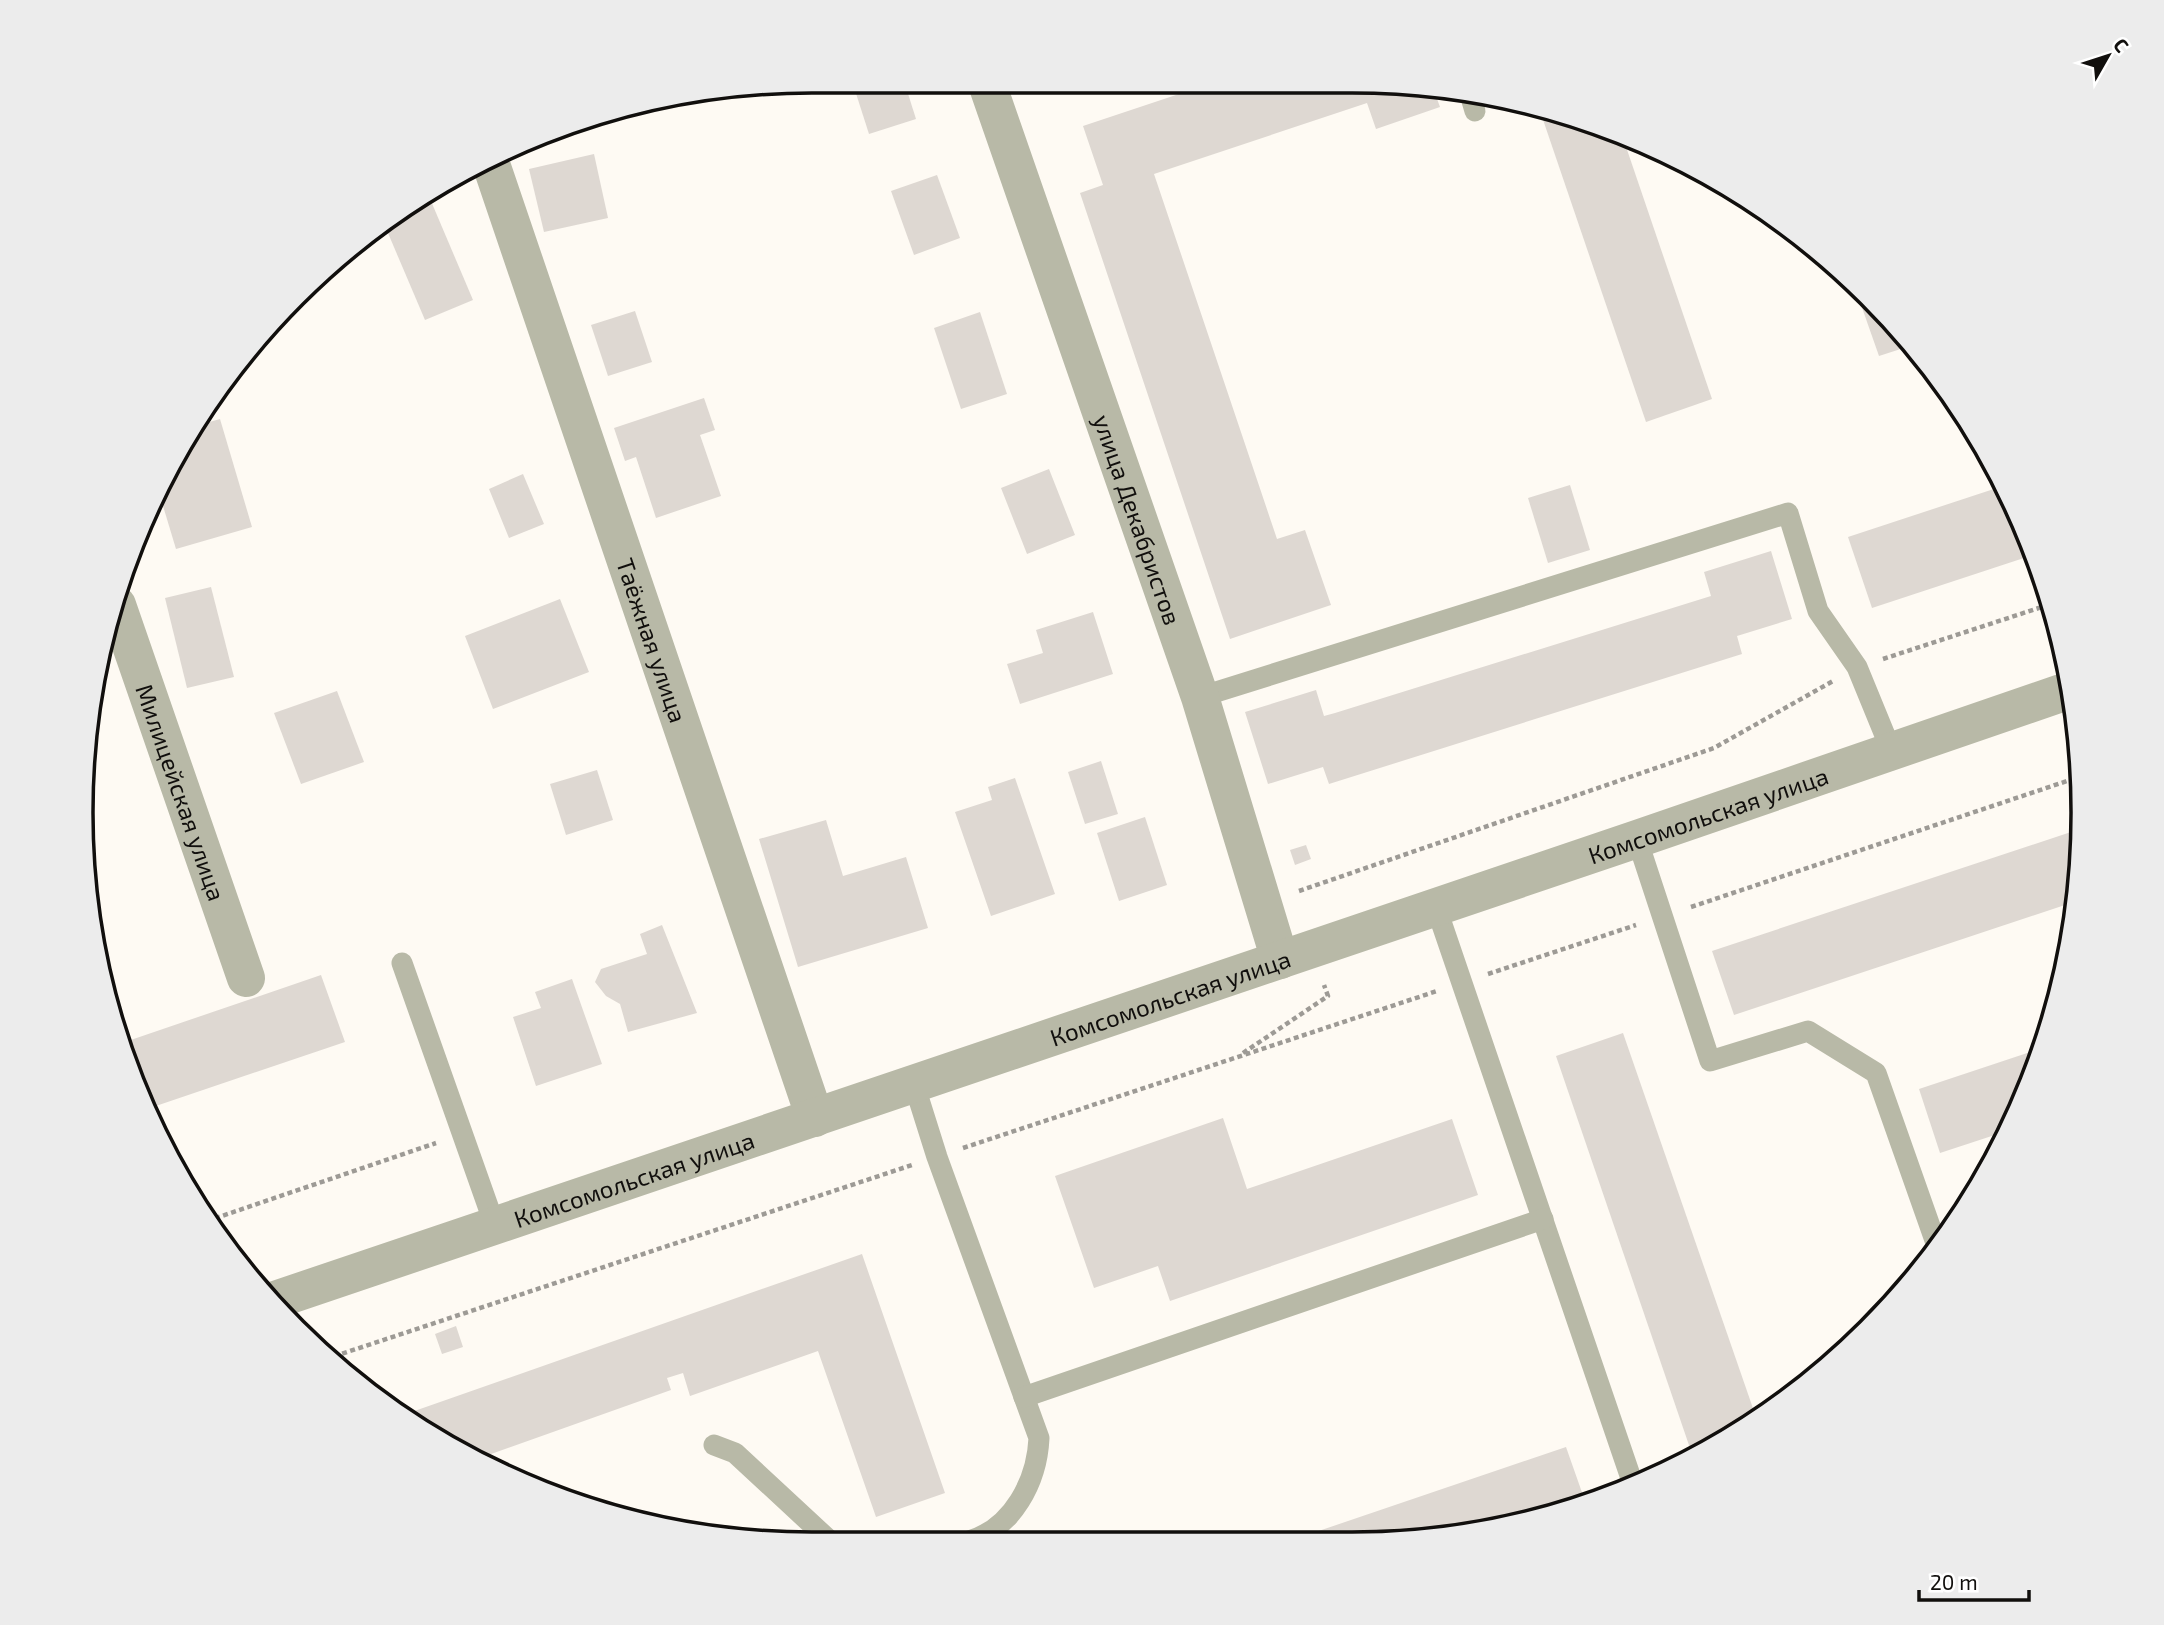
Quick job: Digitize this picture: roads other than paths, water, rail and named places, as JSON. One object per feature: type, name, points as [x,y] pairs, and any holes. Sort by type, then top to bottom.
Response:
[{"type":"street","name":"улица Декабристов","points":[[990,93],[1200,697],[1280,960]]},
{"type":"street","name":"Таёжная улица","points":[[492,168],[815,1118]]},
{"type":"street","name":"Милицейская улица","points":[[120,615],[247,978]]},
{"type":"street","name":"Комсомольская улица","points":[[281,1298],[2061,693]]},
{"type":"lane","points":[[1200,697],[1788,513],[1818,611],[1857,667],[1891,750]]},
{"type":"lane","points":[[1637,839],[1710,1061],[1808,1031],[1876,1073],[1933,1236]]},
{"type":"lane","points":[[1436,907],[1630,1476]]},
{"type":"lane","points":[[402,963],[495,1226]]},
{"type":"lane","points":[[914,1084],[937,1157],[1039,1438],[1038,1459],[1026,1492],[1010,1514],[991,1532]]},
{"type":"lane","points":[[1024,1397],[1543,1220]]},
{"type":"lane","points":[[714,1445],[735,1453],[820,1532]]}]
